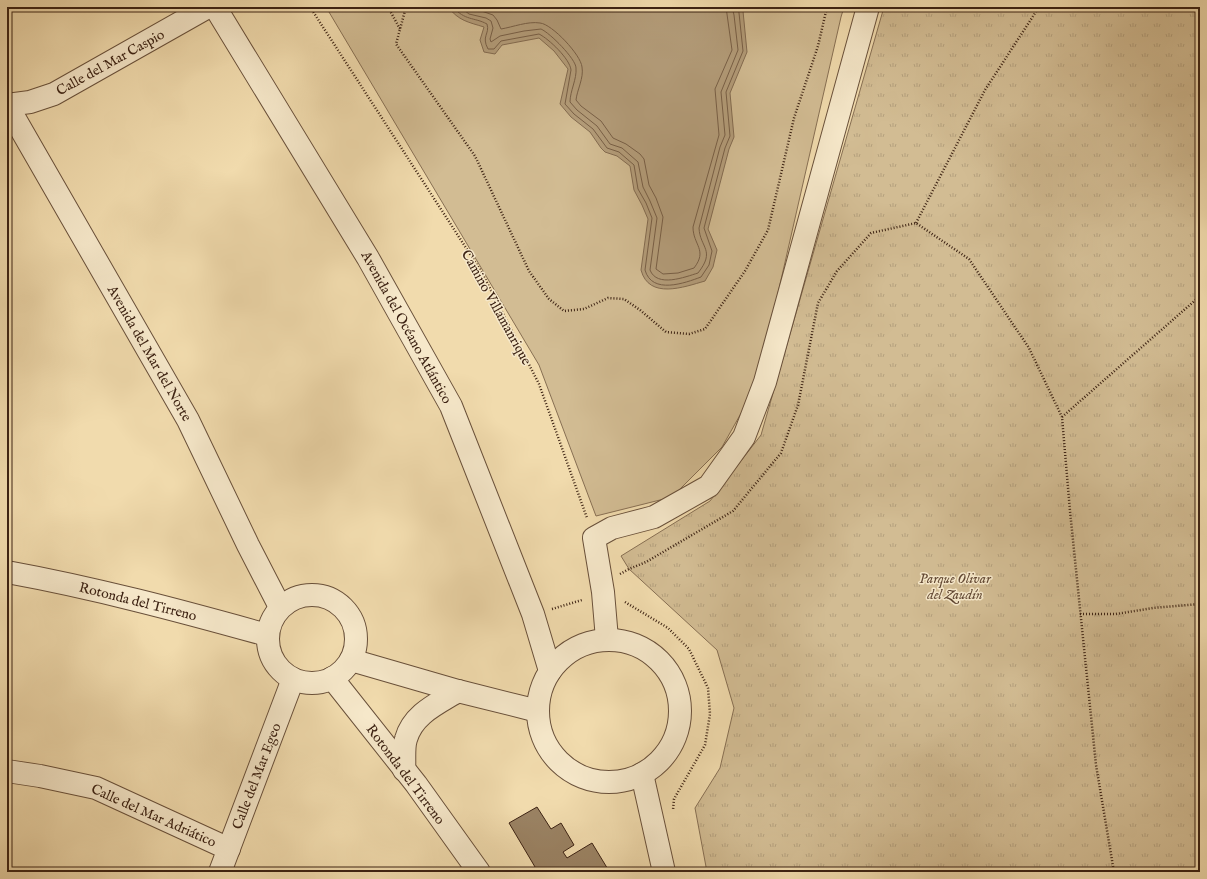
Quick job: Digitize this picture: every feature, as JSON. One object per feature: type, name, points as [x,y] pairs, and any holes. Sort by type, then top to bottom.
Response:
[{"type":"street","name":"Calle del Mar Caspio","points":[[7,105],[30,102],[54,94],[208,7]]},
{"type":"street","name":"Avenida del Océano Atlántico","points":[[215,7],[368,258],[451,406],[533,614],[550,671]]},
{"type":"street","points":[[607,639],[603,594],[594,538],[612,528],[654,517],[709,486],[744,437],[765,382],[868,7]]},
{"type":"street","name":"Avenida del Mar del Norte","points":[[7,105],[188,420],[248,545],[280,607]]},
{"type":"street","name":"Rotonda del Tirreno","points":[[7,572],[43,578],[154,603],[267,635]]},
{"type":"street","points":[[305,595],[319,595],[332,599],[344,608],[351,619],[356,633],[355,647],[351,660],[342,671],[332,678],[312,683],[306,683],[293,679],[282,672],[273,661],[268,648],[267,635],[271,620],[280,607],[292,599],[305,595]]},
{"type":"street","points":[[607,639],[628,642],[641,647],[647,650],[663,664],[674,682],[680,703],[679,724],[672,744],[660,761],[642,774],[623,781],[602,782],[582,777],[564,766],[550,750],[541,731],[538,711],[541,690],[550,671],[565,654],[585,644],[607,639]]},
{"type":"street","points":[[351,660],[458,691],[538,711]]},
{"type":"street","name":"Rotonda del Tirreno","points":[[332,678],[404,770],[479,872]]},
{"type":"street","name":"Calle del Mar Egeo","points":[[220,872],[293,679]]},
{"type":"street","points":[[404,770],[405,740],[411,726],[421,714],[458,691]]},
{"type":"street","name":"Calle del Mar Adriático","points":[[7,771],[40,776],[96,788],[229,849]]},
{"type":"street","points":[[642,774],[664,872]]},
{"type":"path","name":"Camino Villamanrique","points":[[310,7],[481,272],[539,384],[594,538]]},
{"type":"path","points":[[388,7],[400,29]]},
{"type":"path","points":[[406,7],[396,44],[475,156],[529,271],[549,299],[564,311],[584,309],[608,298],[624,299],[640,310],[666,332],[689,334],[705,329],[746,271],[768,230],[794,118],[818,46],[827,7]]},
{"type":"path","points":[[916,223],[985,90],[1039,7]]},
{"type":"path","points":[[871,234],[916,223],[969,259],[1029,348],[1062,417],[1080,614],[1096,765],[1114,872]]},
{"type":"path","points":[[1062,417],[1200,296]]},
{"type":"path","points":[[533,614],[603,594],[625,602],[668,628],[689,649],[708,688],[710,714],[705,745],[674,799],[673,813]]},
{"type":"path","points":[[1080,614],[1116,614],[1153,608],[1200,604]]},
{"type":"green space","points":[[326,7],[844,7],[757,385],[722,447],[672,497],[596,516],[539,365]]},
{"type":"green space","name":"Parque Olivar del Zaudín","points":[[884,7],[1200,7],[1200,872],[707,872],[695,808],[720,768],[734,708],[717,650],[629,569],[621,556],[710,501],[761,435]]},
{"type":"water","points":[[448,7],[741,7],[743,11],[747,52],[730,93],[734,137],[729,149],[708,229],[717,250],[713,267],[705,281],[668,289],[651,285],[645,279],[641,270],[648,219],[634,190],[630,166],[617,156],[605,152],[590,132],[571,117],[560,104],[568,69],[554,51],[539,38],[502,45],[495,54],[484,52],[480,40],[484,27],[460,18]]},
{"type":"building","points":[[537,807],[551,829],[561,823],[574,845],[563,852],[567,858],[592,843],[609,871],[538,872],[509,823]]}]
